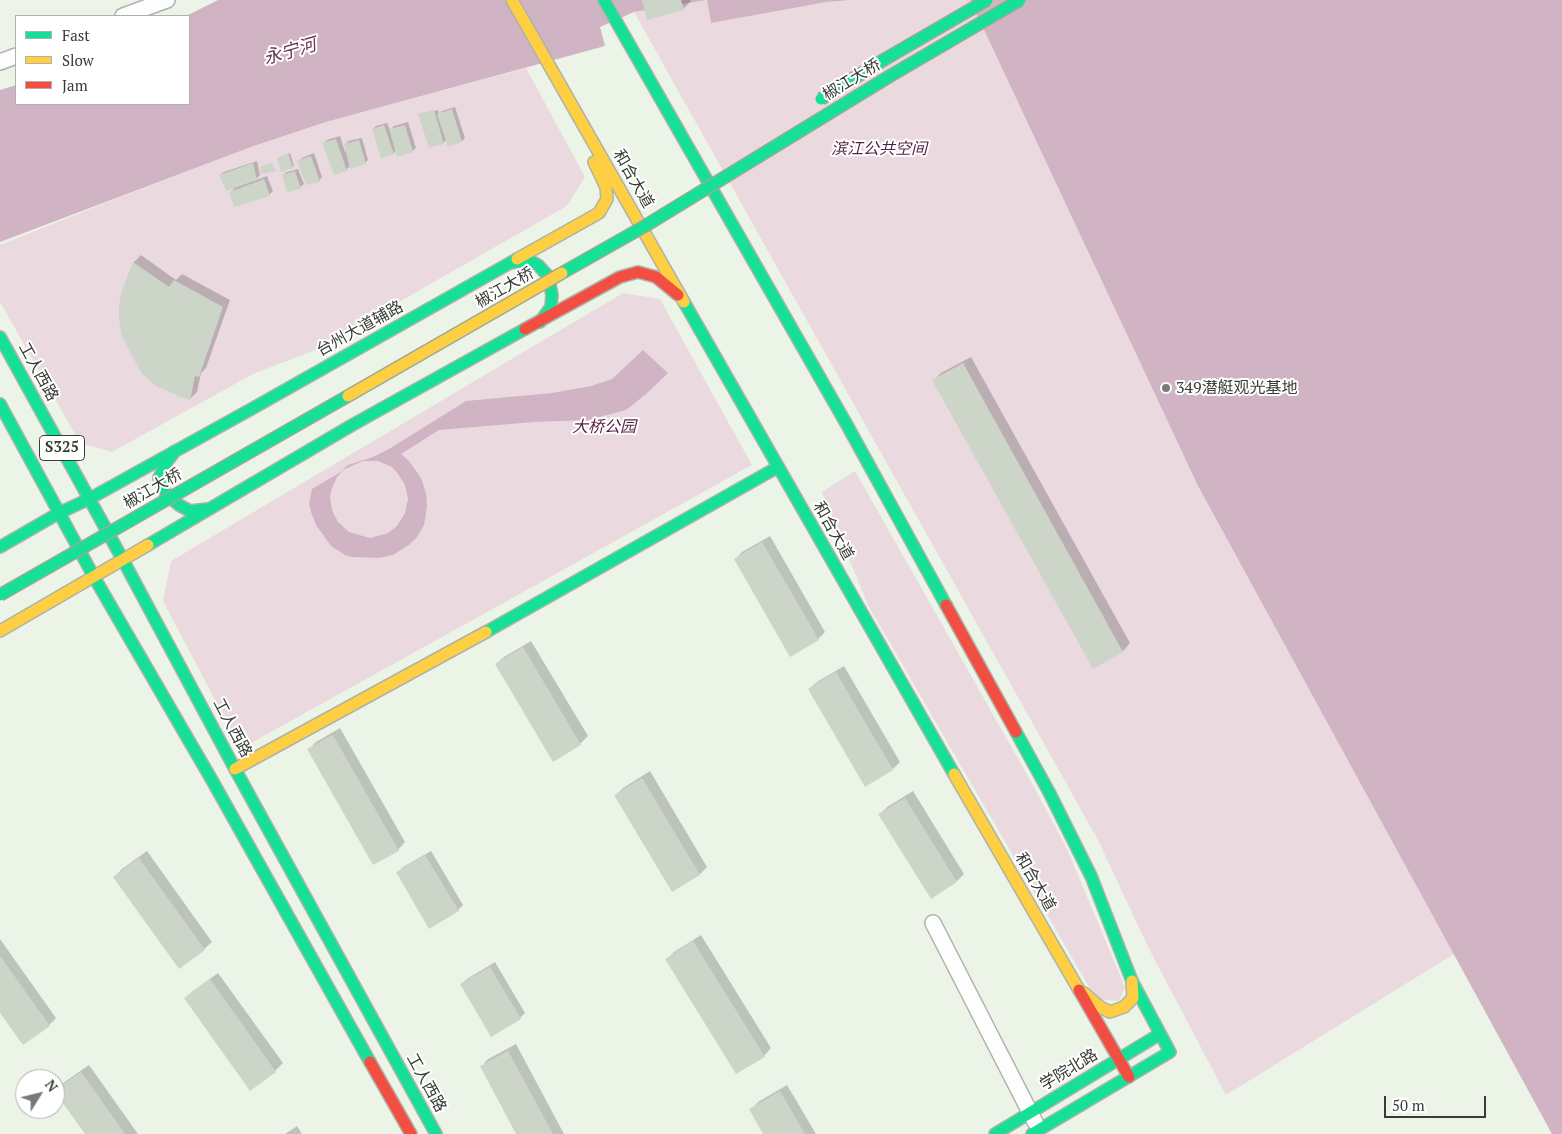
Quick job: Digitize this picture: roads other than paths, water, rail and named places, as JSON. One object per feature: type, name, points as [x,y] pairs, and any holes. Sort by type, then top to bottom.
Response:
[{"type":"main road","name":"和合大道","points":[[512,0],[1129,1077]]},
{"type":"main road","points":[[604,0],[846,425],[1049,792],[1091,876],[1132,981],[1170,1052],[1035,1132]]},
{"type":"main road","name":"椒江大桥","points":[[813,104],[880,62],[987,0]]},
{"type":"main road","name":"椒江大桥","points":[[3,599],[645,226],[890,76],[1020,0]]},
{"type":"main road","name":"台州大道辅路","points":[[0,547],[255,407],[599,213],[607,199],[606,187],[574,129],[552,72]]},
{"type":"main road","points":[[697,177],[713,166]]},
{"type":"main road","points":[[621,223],[647,208]]},
{"type":"main road","points":[[510,263],[529,260],[538,265],[548,276],[552,295],[551,307],[540,322]]},
{"type":"main road","name":"椒江大桥","points":[[527,277],[553,262]]},
{"type":"main road","points":[[0,631],[409,393],[620,277],[638,272],[656,277],[682,298]]},
{"type":"main road","name":"工人西路","points":[[0,337],[436,1134]]},
{"type":"main road","name":"S325","points":[[0,404],[94,577]]},
{"type":"main road","points":[[15,432],[27,440],[36,435],[41,427],[43,414]]},
{"type":"main road","points":[[175,450],[159,478],[166,494],[190,511],[208,509]]},
{"type":"main road","points":[[236,769],[566,588],[778,467]]},
{"type":"main road","name":"椒江大桥","points":[[152,492],[169,482]]},
{"type":"main road","name":"椒江大桥","points":[[59,545],[109,516]]},
{"type":"main road","points":[[94,577],[213,782],[411,1134]]},
{"type":"main road","points":[[0,585],[2,586],[3,599]]},
{"type":"main road","points":[[0,626],[8,616]]},
{"type":"main road","points":[[144,663],[144,650],[151,641],[158,641],[172,650]]},
{"type":"main road","points":[[1077,987],[1100,1007],[1110,1012],[1124,1007],[1133,998],[1132,981]]},
{"type":"main road","name":"学院北路","points":[[995,1134],[1160,1034]]},
{"type":"street","points":[[127,15],[167,0]]},
{"type":"street","points":[[0,62],[15,56]]},
{"type":"street","points":[[933,923],[1030,1113],[1035,1132]]},
{"type":"water","name":"永宁河","points":[[218,0],[707,0],[634,12],[600,27],[605,46],[326,122],[251,147],[0,242],[0,90],[15,85],[15,105],[190,105],[190,15],[188,15]]},
{"type":"water","points":[[707,0],[851,0],[827,2],[711,23]]},
{"type":"water","points":[[970,0],[1562,0],[1562,1134],[1552,1134],[1198,486]]},
{"type":"water","points":[[643,350],[668,373],[626,410],[588,420],[534,422],[439,430],[401,454],[409,461],[421,478],[426,493],[427,507],[424,525],[417,537],[409,545],[393,555],[379,558],[345,555],[331,546],[316,525],[309,503],[312,489],[339,473],[348,465],[373,457],[389,449],[466,401],[552,393],[591,386],[612,379]],"holes":[[[363,461],[378,461],[392,467],[398,474],[405,485],[408,499],[405,513],[397,526],[388,533],[370,538],[349,532],[338,522],[332,510],[330,497],[337,477],[343,470]]]},
{"type":"place","name":"349潜艇观光基地","points":[[1166,388]]},
{"type":"park label","name":"滨江公共空间","points":[[879,149]]},
{"type":"park label","name":"大桥公园","points":[[604,427]]}]
